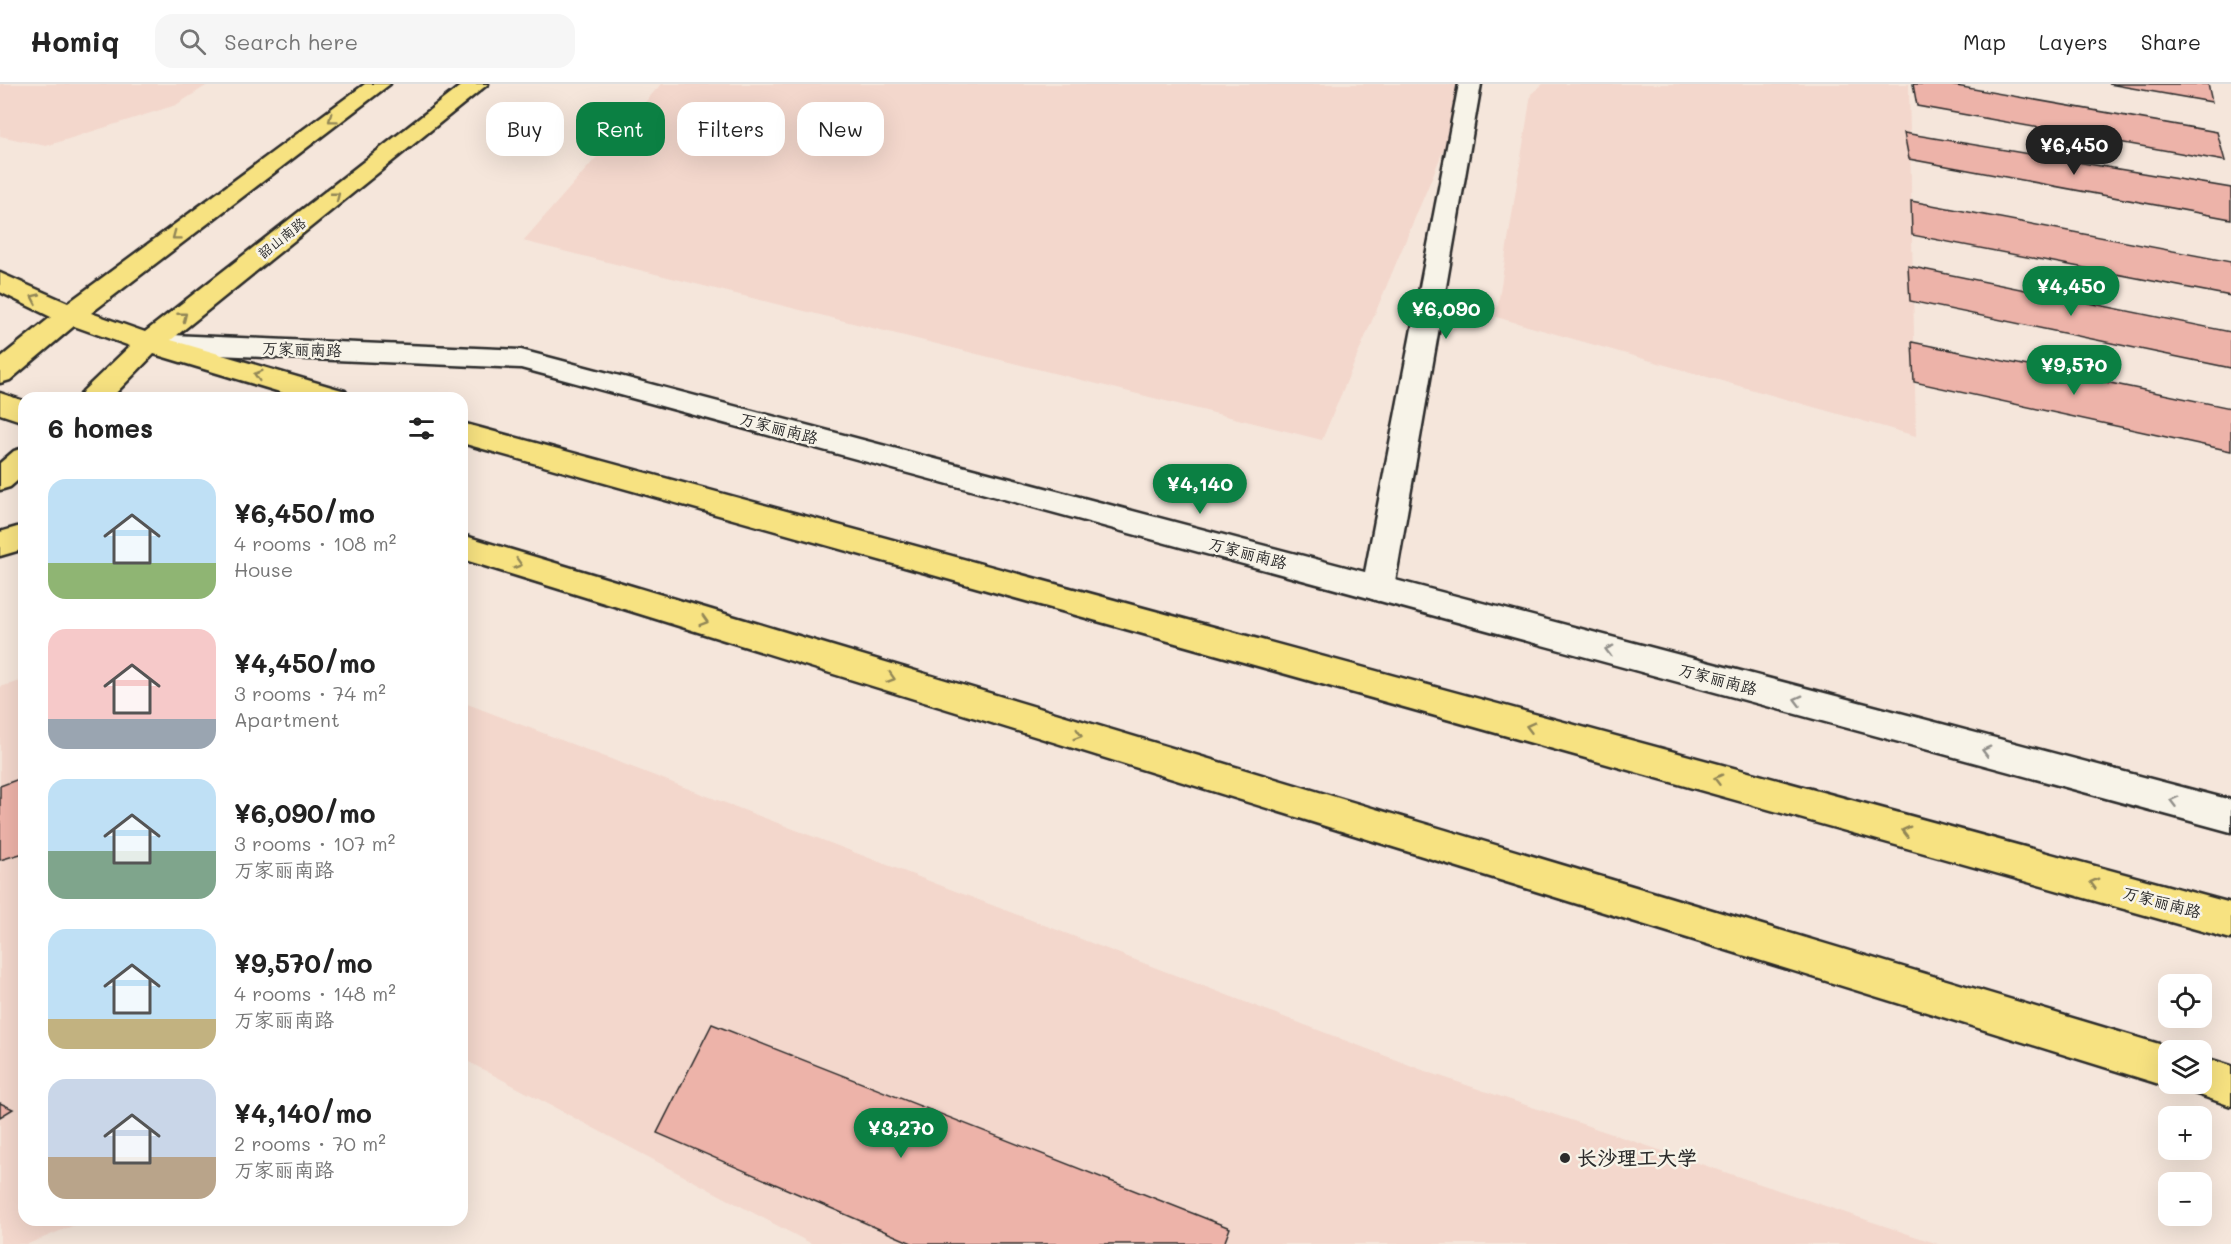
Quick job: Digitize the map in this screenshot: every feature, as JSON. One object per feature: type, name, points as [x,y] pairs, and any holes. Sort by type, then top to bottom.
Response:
[{"type":"main road","points":[[0,373],[70,315],[379,84]]},
{"type":"main road","name":"韶山南路","points":[[99,392],[149,343],[477,84]]},
{"type":"main road","name":"万家丽南路","points":[[0,282],[70,315],[149,343],[315,392]]},
{"type":"main road","points":[[0,403],[18,410]]},
{"type":"main road","name":"万家丽南路","points":[[468,435],[2231,921]]},
{"type":"main road","points":[[0,479],[18,464]]},
{"type":"main road","points":[[0,544],[18,539]]},
{"type":"main road","points":[[468,549],[2158,1064]]},
{"type":"main road","points":[[2212,1080],[2231,1086]]},
{"type":"street","points":[[1378,588],[1470,84]]},
{"type":"street","name":"万家丽南路","points":[[149,343],[521,359],[2231,816]]},
{"type":"shaded area","points":[[0,84],[209,84],[176,105],[46,146],[0,136]]},
{"type":"shaded area","points":[[661,84],[1457,84],[1469,89],[1322,440],[523,241],[598,156],[665,156],[665,102],[645,102]]},
{"type":"shaded area","points":[[1543,84],[1909,84],[1916,436],[1496,317],[1531,94]]},
{"type":"shaded area","points":[[18,682],[18,1226],[72,1226],[28,1244],[0,1244],[0,687]]},
{"type":"shaded area","points":[[468,704],[1425,1071],[1938,1244],[812,1244],[468,1062]]},
{"type":"building","points":[[1913,84],[1945,84],[2217,132],[2225,161],[1917,106]]},
{"type":"building","points":[[2109,84],[2208,84],[2212,102]]},
{"type":"building","points":[[1904,133],[2231,188],[2231,219],[1909,159]]},
{"type":"building","points":[[1911,201],[2231,262],[2231,296],[1912,235]]},
{"type":"building","points":[[1908,266],[2231,332],[2231,368],[1910,301]]},
{"type":"building","points":[[1912,342],[2231,408],[2231,451],[1914,382]]},
{"type":"building","points":[[18,779],[18,855],[0,860],[0,786]]},
{"type":"building","points":[[712,1024],[1230,1228],[1224,1244],[914,1244],[657,1133]]},
{"type":"building","points":[[0,1103],[13,1109],[0,1117]]},
{"type":"place","name":"长沙理工大学","points":[[1565,1158]]}]
